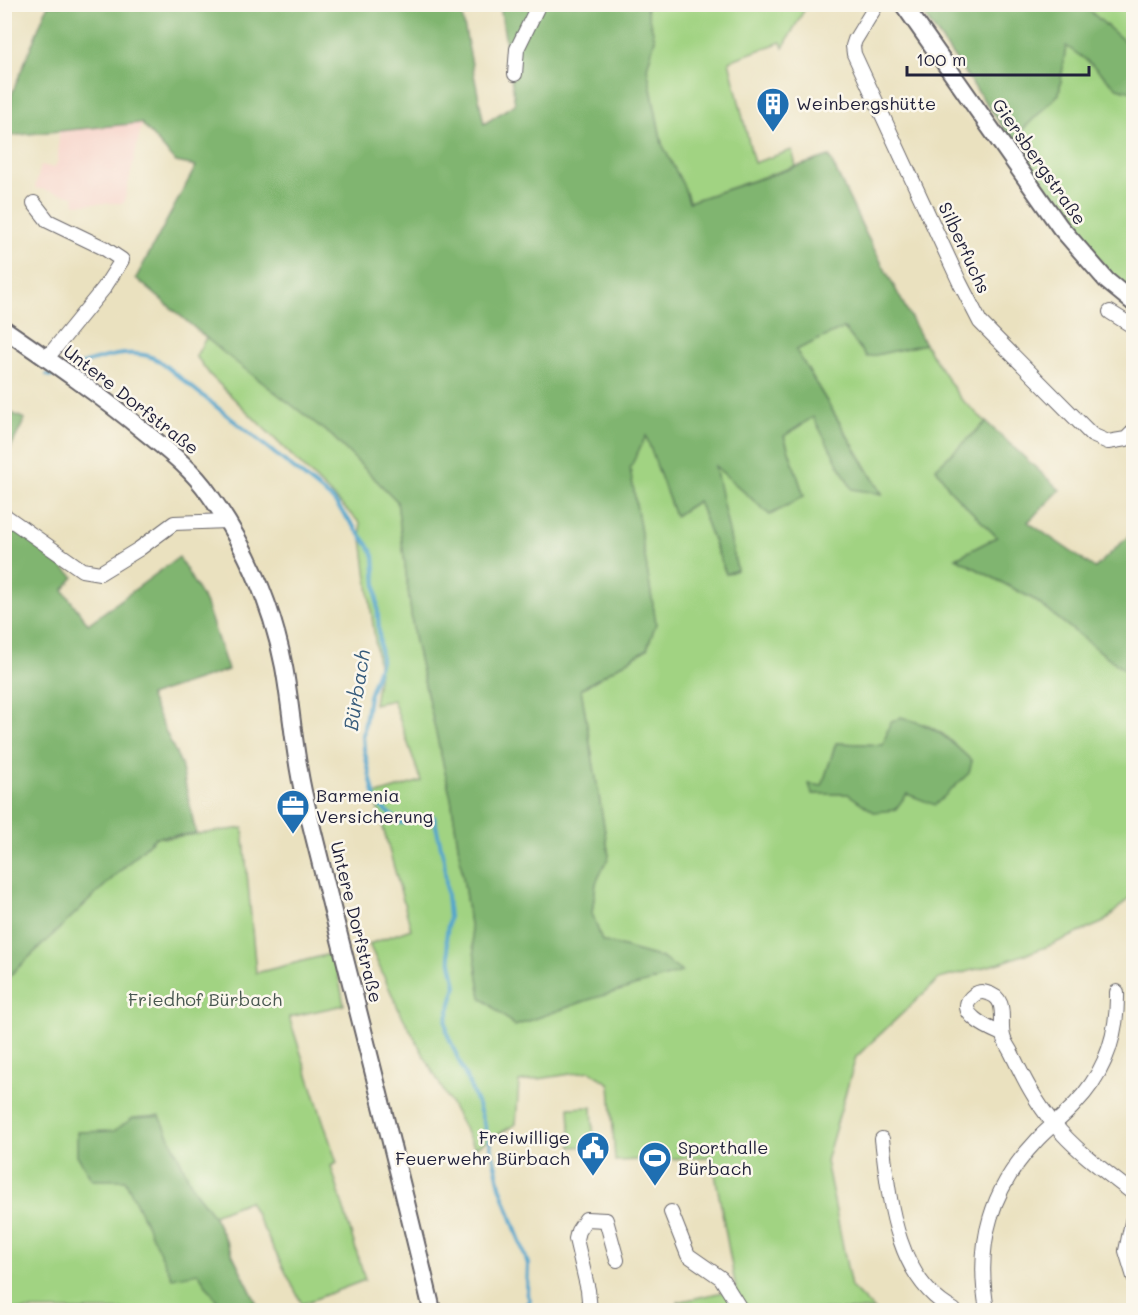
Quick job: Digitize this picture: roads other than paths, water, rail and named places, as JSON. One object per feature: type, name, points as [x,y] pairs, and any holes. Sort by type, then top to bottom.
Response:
[{"type":"street","points":[[515,74],[517,49],[539,4]]},
{"type":"street","name":"Silberfuchs","points":[[878,4],[855,40],[854,54],[980,322],[1092,435],[1108,442],[1126,439],[1134,431]]},
{"type":"street","name":"Giersbergstraße","points":[[903,4],[1060,227],[1107,281],[1134,303]]},
{"type":"street","points":[[34,203],[48,221],[104,248],[122,260],[104,288],[47,358]]},
{"type":"street","points":[[1110,312],[1134,327]]},
{"type":"street","name":"Untere Dorfstraße","points":[[4,329],[112,405],[169,451],[207,491],[254,570],[270,612],[283,666],[304,795],[399,1168],[432,1311]]},
{"type":"street","points":[[4,515],[82,570],[100,573],[139,549],[174,523],[227,522]]},
{"type":"street","points":[[987,1311],[983,1288],[984,1246],[989,1221],[999,1194],[1018,1162],[1075,1105],[1100,1072],[1117,1020],[1117,992]]},
{"type":"street","points":[[1002,1034],[1020,1070],[1054,1124],[1087,1156],[1134,1194]]},
{"type":"street","points":[[882,1139],[889,1194],[898,1237],[911,1265],[931,1293],[943,1305],[954,1311]]},
{"type":"street","points":[[671,1212],[688,1256],[721,1278],[741,1311]]},
{"type":"street","points":[[1134,1213],[1126,1251],[1134,1277]]},
{"type":"street","points":[[590,1311],[588,1290],[576,1239],[578,1231],[586,1220],[606,1220],[617,1260]]},
{"type":"waterway","name":"Bürbach","points":[[79,365],[108,356],[129,354],[149,356],[158,360],[333,500],[369,546],[374,556],[381,661],[369,696],[363,735],[364,749],[375,798],[380,806],[401,823],[434,817],[444,860],[449,918],[446,939],[456,986],[446,1021],[447,1033],[478,1105],[490,1142],[500,1186],[528,1264],[527,1293],[530,1300],[521,1310]]},
{"type":"waterway","name":"Bürbach","points":[[47,375],[52,376]]},
{"type":"place","name":"Weinbergshütte","points":[[773,133]]},
{"type":"place","name":"Barmenia Versicherung","points":[[293,835]]},
{"type":"place","name":"Freiwillige Feuerwehr Bürbach","points":[[593,1177]]},
{"type":"place","name":"Sporthalle Bürbach","points":[[655,1187]]},
{"type":"park label","name":"Friedhof Bürbach","points":[[205,1000]]}]
